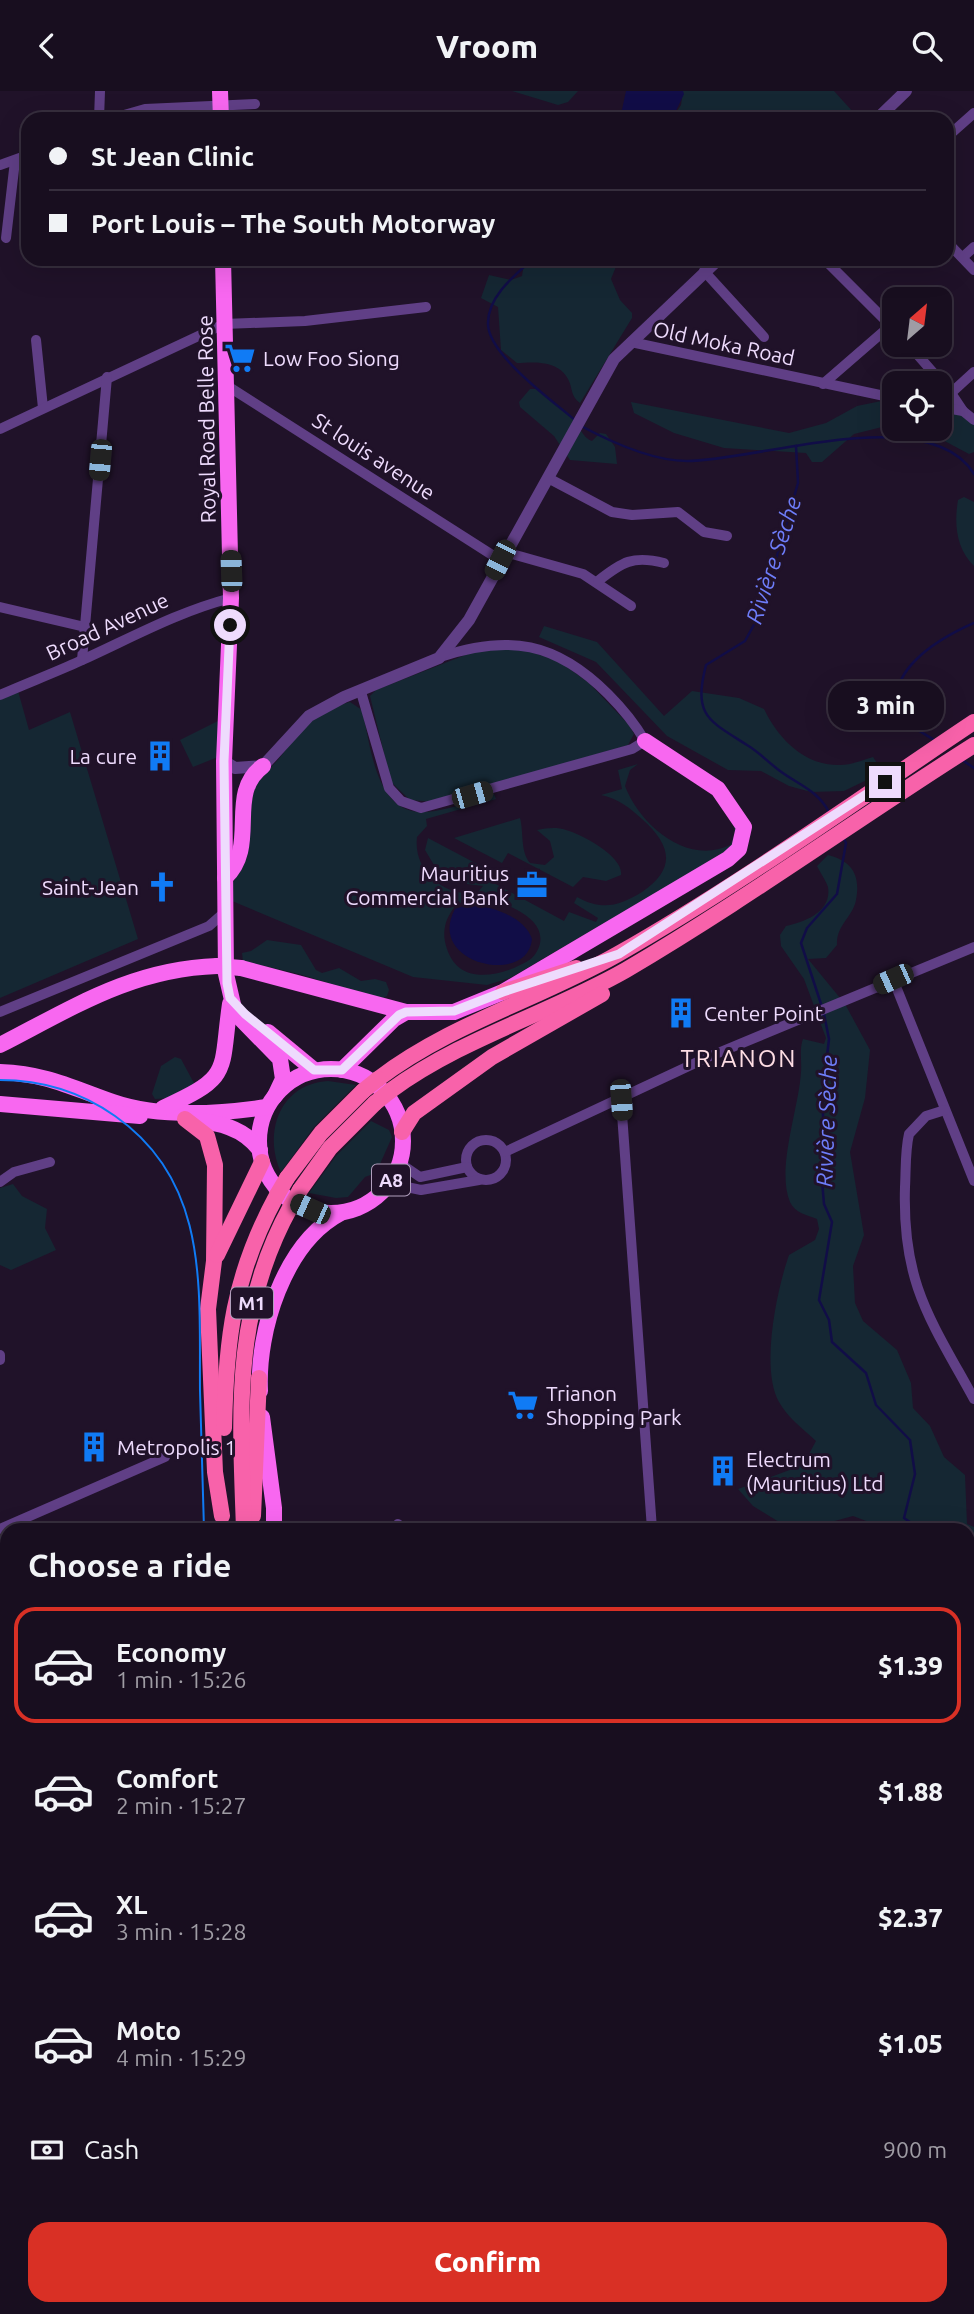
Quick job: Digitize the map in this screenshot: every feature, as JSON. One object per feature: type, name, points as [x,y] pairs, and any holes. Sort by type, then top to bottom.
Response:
[{"type":"highway","name":"M1","points":[[222,1523],[226,1354],[230,1325],[251,1248],[287,1178],[321,1133],[378,1079],[447,1036],[546,992],[619,954],[974,722]]},
{"type":"highway","name":"M1","points":[[244,1523],[240,1407],[246,1333],[258,1280],[290,1206],[343,1134],[390,1091],[444,1056],[593,988],[688,931],[970,748]]},
{"type":"highway","points":[[402,1132],[414,1113],[492,1057],[633,975],[688,931]]},
{"type":"highway","points":[[503,992],[619,954]]},
{"type":"highway","points":[[185,1119],[207,1136],[215,1165],[214,1261],[208,1308],[215,1472],[222,1523]]},
{"type":"highway","points":[[214,1261],[261,1156]]},
{"type":"highway","points":[[253,1523],[259,1378]]},
{"type":"main road","name":"Royal Road Belle Rose","points":[[156,1114],[215,1079],[223,1066],[230,1001],[226,974],[224,761],[232,597],[223,266]]},
{"type":"main road","points":[[0,1045],[103,991],[149,974],[185,967],[241,968],[406,1012],[454,1011],[503,992],[728,859],[739,849],[744,827],[718,789],[645,741]]},
{"type":"main road","points":[[225,878],[240,858],[245,784],[263,766]]},
{"type":"main road","points":[[230,1001],[314,1070],[297,1077],[271,1101]]},
{"type":"main road","points":[[230,1001],[235,1013],[280,1059],[283,1079],[262,1121],[261,1156]]},
{"type":"main road","points":[[342,1070],[394,1019],[406,1012]]},
{"type":"main road","name":"A8","points":[[0,1072],[40,1075],[113,1102],[156,1114],[237,1129],[251,1139],[270,1178],[294,1202],[319,1211],[345,1211],[363,1205],[379,1194],[393,1177],[401,1156],[402,1132],[395,1110],[382,1090],[370,1080],[342,1070],[314,1070]]},
{"type":"main road","name":"A8","points":[[0,1104],[156,1114],[223,1111],[271,1101]]},
{"type":"main road","points":[[273,1523],[259,1378],[264,1336],[287,1273],[316,1230],[345,1211]]},
{"type":"street","points":[[99,112],[100,91]]},
{"type":"street","points":[[884,112],[906,91]]},
{"type":"street","points":[[134,112],[145,109],[255,104]]},
{"type":"street","points":[[954,131],[974,113]]},
{"type":"street","points":[[0,165],[21,158]]},
{"type":"street","points":[[6,238],[15,161]]},
{"type":"street","points":[[963,257],[974,247]]},
{"type":"street","points":[[954,249],[974,270]]},
{"type":"street","points":[[631,342],[710,266]]},
{"type":"street","points":[[831,266],[882,316]]},
{"type":"street","points":[[704,271],[764,337]]},
{"type":"street","points":[[0,429],[224,324],[305,321],[426,307]]},
{"type":"street","points":[[823,384],[882,336]]},
{"type":"street","points":[[36,340],[43,408]]},
{"type":"street","name":"Old Moka Road","points":[[439,658],[469,620],[572,431],[614,359],[631,342],[882,396]]},
{"type":"street","points":[[920,357],[932,371]]},
{"type":"street","points":[[952,392],[974,372]]},
{"type":"street","points":[[82,660],[107,377]]},
{"type":"street","name":"St louis avenue","points":[[226,385],[503,556],[561,565],[598,581],[631,606]]},
{"type":"street","points":[[952,394],[963,411],[974,420]]},
{"type":"street","points":[[952,409],[963,411]]},
{"type":"street","points":[[548,478],[612,512],[632,515],[678,512],[704,532],[727,535]]},
{"type":"street","points":[[598,581],[614,568],[641,557],[664,563]]},
{"type":"street","name":"Broad Avenue","points":[[0,695],[82,660],[177,614],[232,597]]},
{"type":"street","points":[[0,607],[85,627]]},
{"type":"street","points":[[224,761],[235,768],[263,766],[309,716],[361,692],[439,658],[477,645],[495,643],[533,646],[550,652],[583,671],[633,720],[645,741],[632,749],[421,808],[401,801],[389,788],[361,692]]},
{"type":"street","points":[[0,1012],[209,926],[226,910]]},
{"type":"street","points":[[505,1152],[706,1058],[974,947]]},
{"type":"street","points":[[893,979],[974,1181]]},
{"type":"street","points":[[621,1100],[652,1523]]},
{"type":"street","points":[[945,1110],[926,1116],[909,1134],[905,1231],[913,1279],[922,1305],[974,1399]]},
{"type":"street","points":[[379,1194],[397,1185],[421,1190],[494,1179],[502,1173],[506,1163],[505,1152],[497,1143],[479,1141],[469,1149],[467,1167]]},
{"type":"street","points":[[401,1156],[404,1166],[420,1177],[467,1167]]},
{"type":"street","points":[[0,1181],[14,1172],[50,1162]]},
{"type":"street","points":[[467,1167],[480,1180]]},
{"type":"street","points":[[14,1523],[165,1457]]},
{"type":"shaded area","points":[[512,91],[578,91],[568,102],[558,105]]},
{"type":"shaded area","points":[[626,91],[683,91],[684,94],[675,112],[622,112]]},
{"type":"shaded area","points":[[683,91],[834,91],[853,112],[676,112],[681,105]]},
{"type":"shaded area","points":[[519,266],[616,266],[611,279],[620,300],[632,313],[632,318],[580,403],[573,395],[568,379],[558,368],[545,363],[517,363],[501,350],[498,307],[481,298],[489,275],[511,280],[522,276],[523,270]]},
{"type":"shaded area","points":[[530,389],[536,389],[565,411],[592,441],[600,433],[606,434],[615,447],[617,464],[570,460],[554,436],[520,407],[519,402]]},
{"type":"shaded area","points":[[882,401],[882,427],[854,434],[822,462],[812,462],[806,453],[724,448],[674,433],[634,413],[631,402],[789,433],[826,423],[857,406]]},
{"type":"shaded area","points":[[952,412],[974,419],[974,452],[969,454],[945,441],[952,441]]},
{"type":"shaded area","points":[[964,497],[974,502],[974,566],[963,552],[958,536],[958,500]]},
{"type":"shaded area","points":[[544,626],[597,642],[664,716],[692,691],[739,698],[764,709],[785,740],[804,755],[815,761],[840,765],[873,757],[879,766],[875,776],[844,791],[811,792],[789,786],[761,771],[728,770],[667,736],[596,662],[539,637]]},
{"type":"shaded area","points":[[478,650],[526,650],[560,662],[589,683],[629,725],[634,734],[628,745],[434,802],[410,800],[391,782],[370,696],[376,690]]},
{"type":"shaded area","points":[[18,691],[29,730],[70,712],[138,939],[0,998],[0,699]]},
{"type":"shaded area","points":[[350,702],[362,710],[378,775],[395,802],[408,810],[434,811],[494,794],[496,799],[426,819],[427,826],[417,837],[420,861],[426,871],[442,886],[453,891],[477,893],[483,886],[467,884],[466,876],[460,874],[451,878],[437,870],[425,850],[428,838],[496,874],[492,882],[564,921],[569,912],[596,922],[598,918],[574,903],[577,897],[594,904],[610,905],[626,901],[642,892],[661,874],[666,856],[664,847],[652,829],[633,811],[618,801],[601,795],[622,789],[618,770],[638,764],[630,770],[625,786],[642,815],[667,838],[682,846],[714,850],[730,845],[735,834],[733,822],[737,832],[731,849],[510,978],[487,985],[413,977],[232,901],[232,884],[240,870],[255,776],[275,763],[297,733],[308,723]],"holes":[[[476,898],[523,913],[539,930],[540,941],[534,956],[523,964],[484,975],[466,972],[458,967],[447,949],[444,931],[457,904]]]},
{"type":"shaded area","points":[[220,720],[223,755],[193,767],[180,740]]},
{"type":"shaded area","points":[[520,818],[523,847],[530,863],[545,865],[554,857],[550,841],[537,830],[559,828],[582,836],[601,847],[616,861],[621,875],[606,881],[583,877],[573,887],[508,853],[502,863],[454,838]]},
{"type":"shaded area","points":[[828,855],[836,858],[848,865],[857,883],[856,900],[839,932],[837,945],[826,958],[808,959],[845,1004],[870,1050],[865,1098],[850,1152],[864,1235],[853,1266],[855,1303],[863,1321],[897,1350],[911,1383],[913,1408],[930,1426],[944,1457],[965,1475],[967,1523],[872,1523],[853,1516],[827,1523],[780,1523],[753,1506],[738,1489],[803,1465],[816,1441],[791,1418],[779,1402],[773,1388],[771,1350],[772,1329],[789,1255],[815,1240],[819,1229],[817,1219],[792,1206],[786,1188],[786,1173],[803,1039],[824,1044],[826,1038],[804,979],[781,946],[780,935],[786,926],[816,914],[826,903],[828,887],[817,866]]},
{"type":"shaded area","points":[[470,904],[497,910],[522,924],[532,939],[526,954],[514,962],[498,965],[481,963],[465,955],[454,944],[450,928],[455,909]]},
{"type":"shaded area","points":[[267,940],[301,945],[316,970],[322,973],[339,968],[361,981],[375,979],[386,982],[389,990],[387,996],[381,999],[299,974],[243,961],[242,953],[251,951]]},
{"type":"shaded area","points":[[175,1057],[181,1059],[195,1085],[172,1098],[155,1099],[152,1094],[161,1066]]},
{"type":"shaded area","points":[[328,1081],[356,1085],[314,1127],[281,1172],[274,1141],[275,1126],[280,1113],[287,1101],[298,1091],[311,1084]]},
{"type":"shaded area","points":[[371,1121],[389,1130],[392,1137],[376,1173],[365,1177],[348,1197],[336,1198],[309,1193],[336,1156]]},
{"type":"shaded area","points":[[13,1184],[22,1196],[47,1209],[45,1228],[56,1250],[11,1270],[0,1265],[0,1188]]},
{"type":"waterway","points":[[525,266],[497,295],[492,304],[488,323],[491,335],[509,362],[576,421]]},
{"type":"waterway","points":[[581,426],[646,454],[687,461],[718,459],[840,440],[882,437],[920,441],[952,452],[974,474]]},
{"type":"waterway","name":"Rivière Sèche","points":[[796,446],[798,483],[761,612],[745,641],[706,665],[701,696],[707,715],[713,722],[813,793],[829,812]]},
{"type":"waterway","points":[[934,740],[907,721],[899,704],[898,689],[904,674],[915,661],[944,638],[974,623]]},
{"type":"waterway","points":[[962,760],[974,768]]},
{"type":"waterway","name":"Rivière Sèche","points":[[822,1007],[801,943],[807,928],[837,894],[846,843],[844,839]]},
{"type":"waterway","name":"Rivière Sèche","points":[[824,1014],[829,1039],[822,1099],[825,1147],[821,1169],[824,1204],[832,1222],[819,1300],[829,1320],[832,1342],[866,1373],[876,1405],[910,1440],[915,1474],[904,1518],[911,1523]]},
{"type":"tram line","points":[[0,1080],[45,1085],[88,1100],[115,1116],[146,1143],[168,1172],[183,1205],[193,1240],[198,1277],[204,1523]]},
{"type":"place","name":"Low Foo Siong","points":[[240,358]]},
{"type":"place","name":"La cure","points":[[160,756]]},
{"type":"place","name":"Mauritius Commercial Bank","points":[[532,885]]},
{"type":"place","name":"Saint-Jean","points":[[162,887]]},
{"type":"place","name":"Center Point","points":[[681,1013]]},
{"type":"place","name":"Trianon Shopping Park","points":[[523,1405]]},
{"type":"place","name":"Metropolis 1","points":[[94,1447]]},
{"type":"place","name":"Electrum (Mauritius) Ltd","points":[[723,1471]]},
{"type":"district","name":"TRIANON","points":[[739,1058]]},
{"type":"route","points":[[230,625],[224,761],[227,983],[230,998],[245,1014],[314,1070],[342,1070],[350,1065],[394,1019],[406,1012],[454,1011],[619,954],[885,782]]}]
